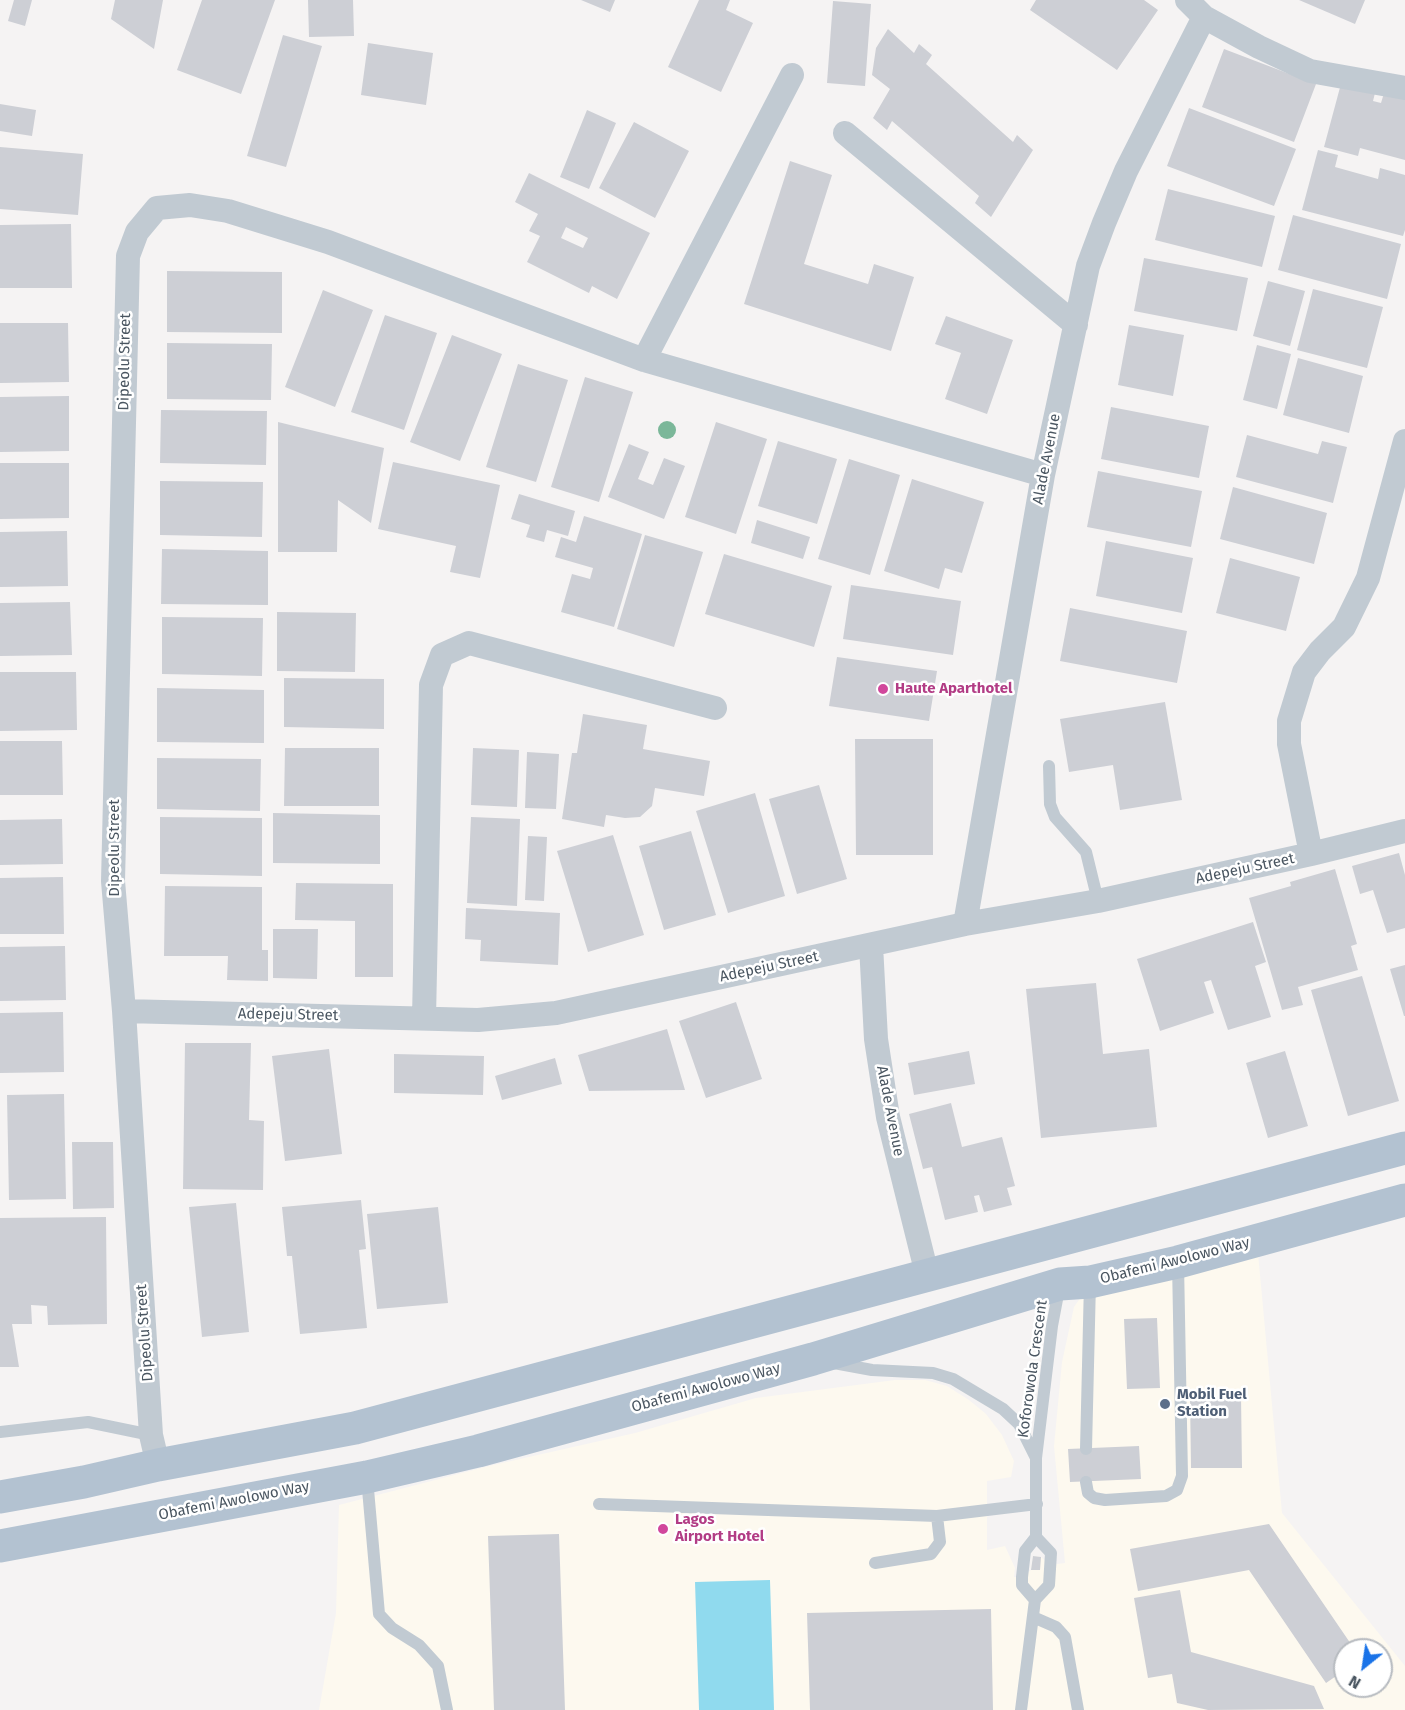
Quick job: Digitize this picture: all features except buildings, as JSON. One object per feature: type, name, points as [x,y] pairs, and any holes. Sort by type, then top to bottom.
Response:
[{"type":"main road","points":[[0,1497],[84,1482],[155,1450],[355,1428],[1405,1148]]},
{"type":"main road","name":"Obafemi Awolowo Way","points":[[0,1546],[367,1477],[478,1451],[813,1359],[1075,1283],[1178,1262],[1405,1200]]},
{"type":"street","points":[[1187,0],[1204,17],[1310,71],[1405,88]]},
{"type":"street","name":"Alade Avenue","points":[[965,924],[1043,475],[1088,266],[1126,171],[1204,17]]},
{"type":"street","points":[[792,75],[644,360],[1043,475]]},
{"type":"street","points":[[845,133],[1076,325]]},
{"type":"street","name":"Dipeolu Street","points":[[155,1450],[113,869],[128,256],[137,232],[157,208],[190,205],[228,210],[328,242],[644,360]]},
{"type":"street","points":[[1311,854],[1289,744],[1289,721],[1304,672],[1320,651],[1344,627],[1368,578],[1405,441]]},
{"type":"street","points":[[424,1018],[431,685],[442,655],[469,643],[715,708]]},
{"type":"street","name":"Adepeju Street","points":[[124,1011],[478,1020],[556,1013],[965,924],[1098,901],[1405,831]]},
{"type":"street","name":"Alade Avenue","points":[[870,945],[876,1039],[888,1118],[927,1274]]},
{"type":"lane","points":[[1049,766],[1050,804],[1054,817],[1086,852],[1098,901]]},
{"type":"lane","points":[[1086,1482],[1088,1493],[1094,1498],[1106,1500],[1166,1496],[1178,1490],[1182,1476],[1178,1262]]},
{"type":"lane","points":[[1075,1283],[1086,1449]]},
{"type":"lane","name":"Koforowola Crescent","points":[[1035,1600],[1022,1585],[1024,1551],[1036,1537],[1036,1458],[1052,1326],[1075,1283]]},
{"type":"lane","name":"Koforowola Crescent","points":[[813,1359],[872,1370],[933,1373],[953,1379],[1003,1408],[1019,1424],[1036,1458]]},
{"type":"lane","points":[[0,1432],[88,1422],[155,1450]]},
{"type":"lane","points":[[367,1477],[379,1614],[392,1628],[419,1645],[438,1666],[447,1710]]},
{"type":"lane","points":[[599,1504],[937,1516],[1036,1504]]},
{"type":"lane","points":[[875,1563],[931,1554],[940,1542],[937,1516]]},
{"type":"lane","points":[[1021,1710],[1035,1600],[1049,1585],[1051,1553],[1036,1537]]},
{"type":"lane","points":[[1033,1617],[1056,1627],[1065,1637],[1078,1710]]},
{"type":"shaded area","name":"Lagos Airport Hotel","points":[[1258,1253],[1282,1513],[1382,1638],[1333,1638],[1333,1698],[1393,1698],[1393,1651],[1405,1666],[1405,1710],[319,1710],[336,1613],[339,1505],[489,1466],[635,1433],[756,1398],[895,1380],[925,1380],[947,1386],[986,1414],[1002,1435],[1014,1461],[1011,1477],[987,1481],[987,1550],[1005,1546],[1015,1568],[1014,1577],[1022,1577],[1031,1570],[1033,1556],[1041,1557],[1050,1565],[1065,1563],[1054,1446],[1062,1362],[1074,1307],[1081,1297]]},
{"type":"water","points":[[770,1580],[774,1710],[699,1710],[695,1582]]},
{"type":"place","name":"Haute Aparthotel","points":[[883,689]]},
{"type":"place","name":"Mobil Fuel Station","points":[[1165,1404]]},
{"type":"place","name":"Lagos Airport Hotel","points":[[663,1529]]}]
